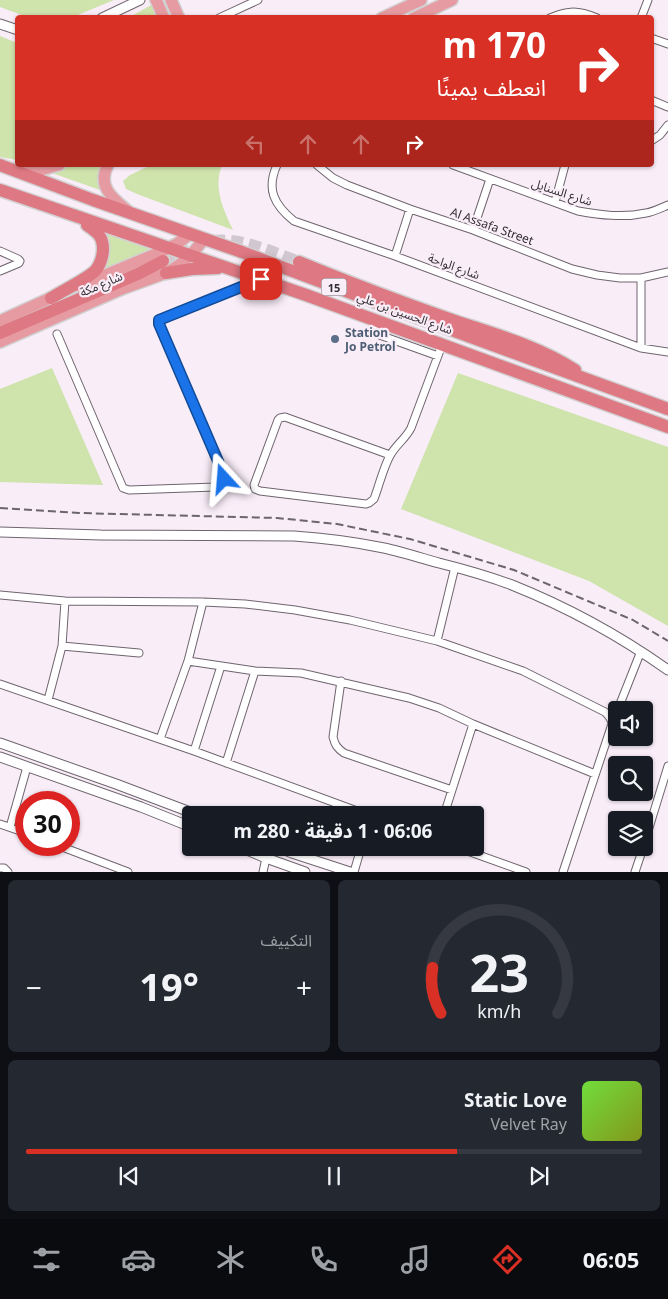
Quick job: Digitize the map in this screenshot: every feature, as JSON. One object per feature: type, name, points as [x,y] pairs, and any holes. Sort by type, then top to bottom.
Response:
[{"type":"highway","name":"شارع الحسين بن علي","points":[[0,165],[668,409]]},
{"type":"highway","name":"شارع الحسين بن علي","points":[[0,190],[375,320],[398,336],[440,351],[668,427]]},
{"type":"highway","points":[[51,298],[97,270],[102,257],[103,242],[99,233],[72,216]]},
{"type":"highway","points":[[299,262],[533,349],[563,362],[589,381]]},
{"type":"highway","points":[[0,333],[140,273],[165,267],[230,269]]},
{"type":"main road","points":[[156,0],[163,15]]},
{"type":"main road","points":[[171,0],[178,15]]},
{"type":"main road","points":[[388,15],[421,0]]},
{"type":"main road","points":[[420,15],[452,0]]},
{"type":"main road","points":[[19,172],[37,171],[52,167]]},
{"type":"main road","points":[[107,167],[104,176],[106,188],[130,213]]},
{"type":"main road","name":"شارع مكة","points":[[0,321],[169,248],[190,234]]},
{"type":"main road","name":"شارع مكة","points":[[0,342],[122,290],[165,267],[179,265],[191,256],[204,239]]},
{"type":"street","points":[[108,15],[140,0]]},
{"type":"street","points":[[236,0],[240,8]]},
{"type":"street","points":[[226,15],[258,0]]},
{"type":"street","points":[[642,15],[648,0]]},
{"type":"street","points":[[556,15],[563,12],[575,11],[590,15]]},
{"type":"street","points":[[0,24],[15,29]]},
{"type":"street","points":[[654,39],[668,44]]},
{"type":"street","points":[[654,101],[668,107]]},
{"type":"street","points":[[654,139],[668,125]]},
{"type":"street","name":"شارع الواحة","points":[[276,167],[272,181],[276,203],[294,221],[395,256],[641,348],[668,352]]},
{"type":"street","name":"Al Assafa Street","points":[[319,167],[333,178],[348,185],[572,268],[597,275],[620,278],[640,278],[668,272]]},
{"type":"street","name":"شارع السنايل","points":[[458,167],[578,211],[598,215],[645,213],[668,205]]},
{"type":"street","points":[[555,202],[564,167]]},
{"type":"street","points":[[473,230],[490,179]]},
{"type":"street","points":[[395,256],[410,209]]},
{"type":"street","points":[[0,251],[20,261],[0,271]]},
{"type":"street","points":[[640,278],[641,348]]},
{"type":"street","points":[[57,334],[123,488],[129,490],[220,486],[224,475],[159,324],[159,320],[261,279]]},
{"type":"street","points":[[390,455],[282,417],[278,420],[254,485],[260,491],[370,503],[374,499],[390,455],[411,428],[440,351]]},
{"type":"street","points":[[0,532],[101,535],[294,536],[325,538],[383,548],[510,584],[548,600],[641,651],[668,670]]},
{"type":"street","points":[[437,641],[455,567]]},
{"type":"street","points":[[0,595],[64,601],[245,604],[295,610],[350,620],[437,641],[523,671],[605,712],[612,721],[563,872]]},
{"type":"street","points":[[48,700],[62,646],[64,601]]},
{"type":"street","points":[[160,740],[188,662],[203,602]]},
{"type":"street","points":[[62,646],[139,653]]},
{"type":"street","points":[[621,701],[641,651]]},
{"type":"street","points":[[188,662],[255,671],[301,673],[408,698],[439,708],[595,774]]},
{"type":"street","points":[[194,751],[221,666]]},
{"type":"street","points":[[226,763],[255,671]]},
{"type":"street","points":[[341,682],[333,737],[338,749],[452,790]]},
{"type":"street","points":[[0,684],[194,751],[343,806]]},
{"type":"street","points":[[447,806],[473,724]]},
{"type":"street","points":[[0,744],[182,809]]},
{"type":"street","points":[[0,757],[182,823]]},
{"type":"street","points":[[653,815],[668,766]]},
{"type":"street","points":[[10,827],[27,767]]},
{"type":"street","points":[[141,807],[145,795]]},
{"type":"street","points":[[0,824],[15,829]]},
{"type":"street","points":[[80,855],[108,868],[128,872]]},
{"type":"street","points":[[261,856],[305,872]]},
{"type":"street","points":[[301,856],[350,872]]},
{"type":"street","points":[[354,872],[359,856]]},
{"type":"street","points":[[481,856],[526,872]]},
{"type":"street","points":[[635,872],[640,856]]},
{"type":"street","points":[[262,872],[266,858]]},
{"type":"street","points":[[0,868],[4,868],[8,872]]},
{"type":"green space","points":[[0,0],[114,0],[78,15],[22,15],[0,7]]},
{"type":"green space","points":[[153,4],[158,15],[133,15]]},
{"type":"green space","points":[[0,36],[15,42],[15,160],[0,157]]},
{"type":"green space","points":[[65,167],[101,167],[100,190],[52,173]]},
{"type":"green space","points":[[147,167],[221,167],[219,174],[220,198],[233,230],[126,189],[123,181],[130,175]]},
{"type":"green space","points":[[107,233],[152,249],[108,270],[105,267],[108,260]]},
{"type":"green space","points":[[52,368],[103,485],[0,482],[0,389]]},
{"type":"green space","points":[[458,373],[668,447],[668,626],[589,581],[401,509]]},
{"type":"tunnel","points":[[213,241],[246,244],[299,262]]},
{"type":"tunnel","points":[[163,261],[189,248]]},
{"type":"railway","points":[[0,508],[79,513],[277,518],[337,524],[410,539],[514,570],[633,620],[668,641]]},
{"type":"place","name":"Station Jo Petrol","points":[[335,339]]},
{"type":"route","points":[[224,479],[224,475],[159,324],[159,320],[261,279]]}]
